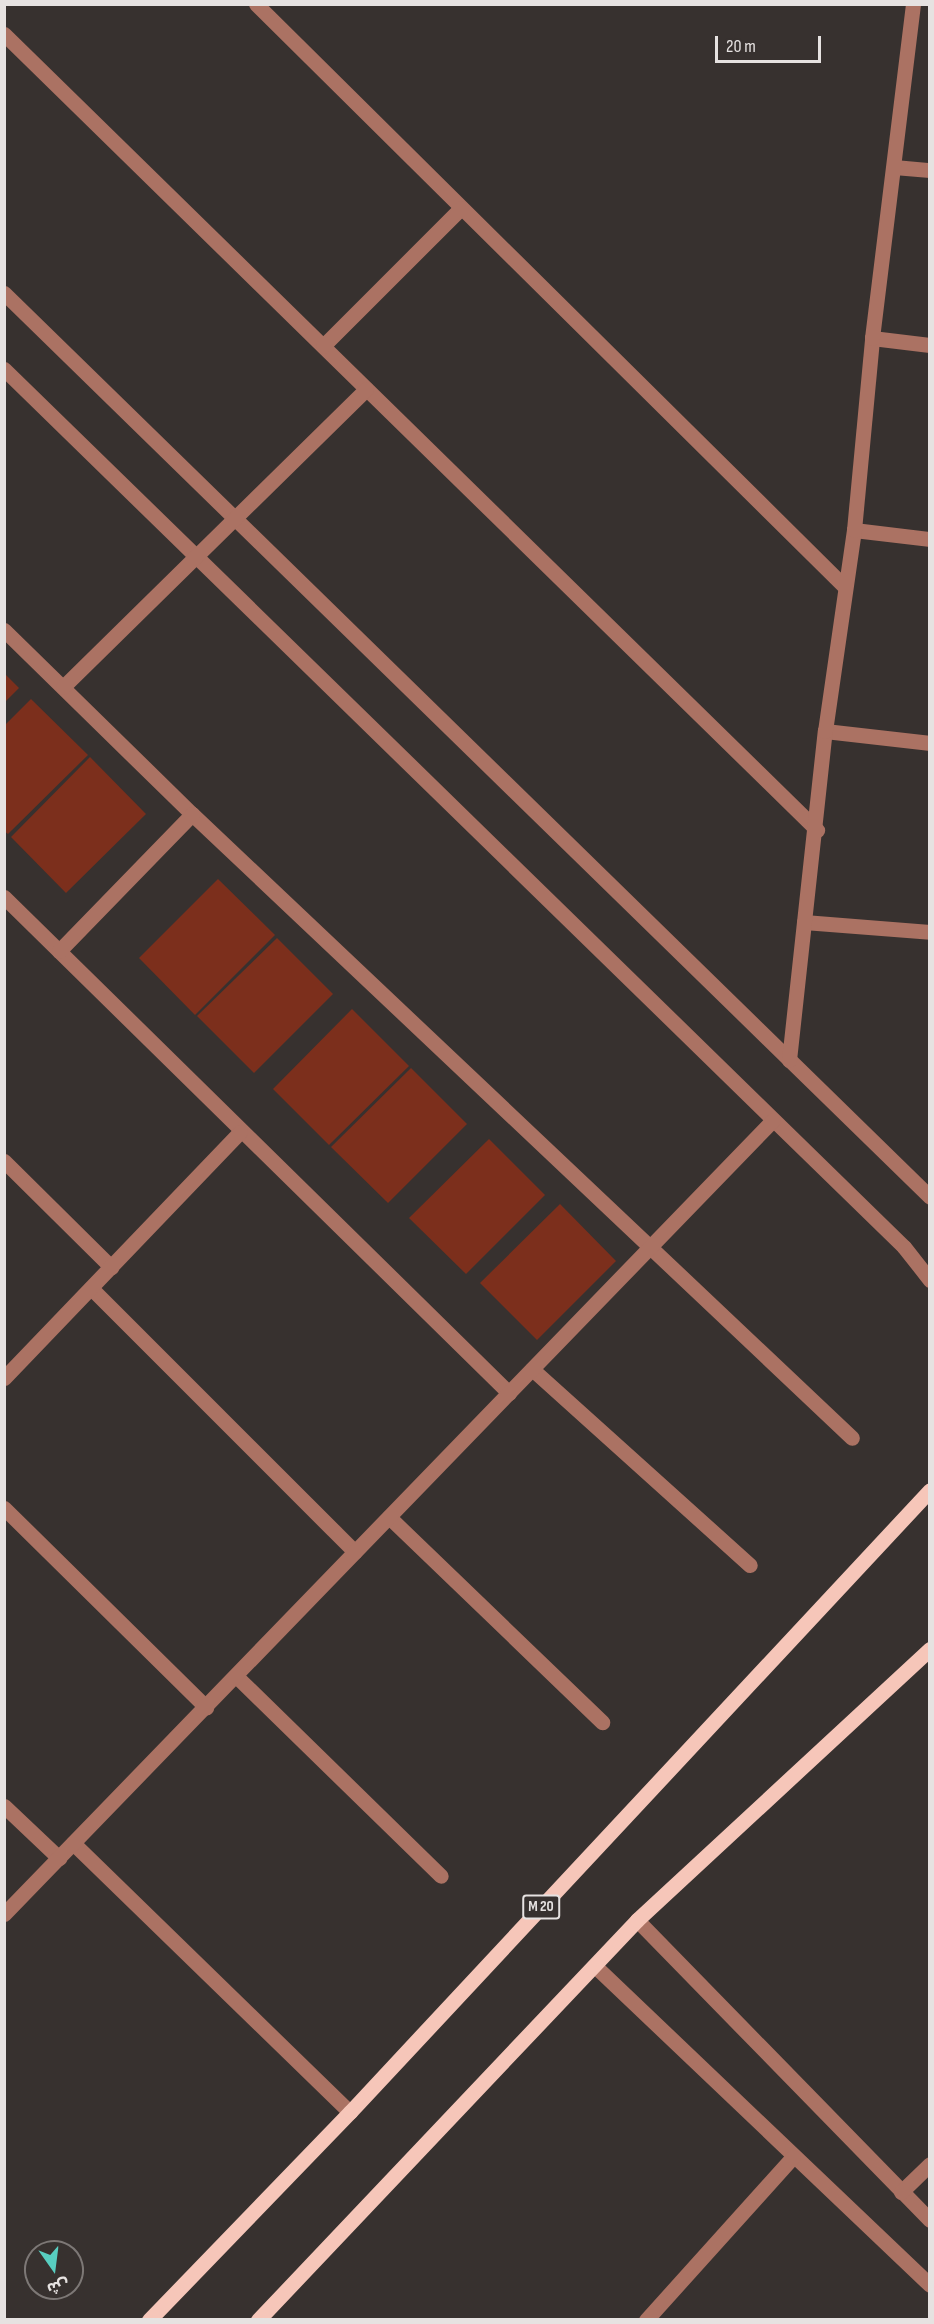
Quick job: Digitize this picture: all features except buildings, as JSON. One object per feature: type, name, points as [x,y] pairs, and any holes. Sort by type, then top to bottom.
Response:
[{"type":"main road","name":"M 20","points":[[149,2319],[350,2112],[930,1490]]},
{"type":"main road","points":[[258,2319],[596,1967],[637,1920],[930,1649]]},
{"type":"street","points":[[256,4],[845,586]]},
{"type":"street","points":[[789,1060],[817,830],[825,731],[854,530],[872,338],[913,4]]},
{"type":"street","points":[[4,34],[817,830]]},
{"type":"street","points":[[894,167],[930,170]]},
{"type":"street","points":[[323,346],[461,208]]},
{"type":"street","points":[[4,293],[930,1197]]},
{"type":"street","points":[[872,338],[930,345]]},
{"type":"street","points":[[4,369],[904,1247],[930,1280]]},
{"type":"street","points":[[63,687],[366,389]]},
{"type":"street","points":[[854,530],[930,539]]},
{"type":"street","points":[[4,630],[192,814],[852,1438]]},
{"type":"street","points":[[825,731],[930,743]]},
{"type":"street","points":[[59,951],[192,814]]},
{"type":"street","points":[[4,897],[240,1132],[509,1393]]},
{"type":"street","points":[[804,922],[930,932]]},
{"type":"street","points":[[4,1914],[773,1120]]},
{"type":"street","points":[[4,1378],[240,1132]]},
{"type":"street","points":[[4,1161],[111,1267]]},
{"type":"street","points":[[91,1288],[355,1552]]},
{"type":"street","points":[[532,1369],[750,1565]]},
{"type":"street","points":[[4,1508],[206,1707]]},
{"type":"street","points":[[389,1517],[602,1722]]},
{"type":"street","points":[[236,1676],[441,1876]]},
{"type":"street","points":[[4,1806],[59,1858]]},
{"type":"street","points":[[73,1844],[350,2112]]},
{"type":"street","points":[[637,1920],[930,2220]]},
{"type":"street","points":[[596,1967],[930,2285]]},
{"type":"street","points":[[646,2319],[793,2157]]},
{"type":"street","points":[[901,2192],[930,2164]]}]
